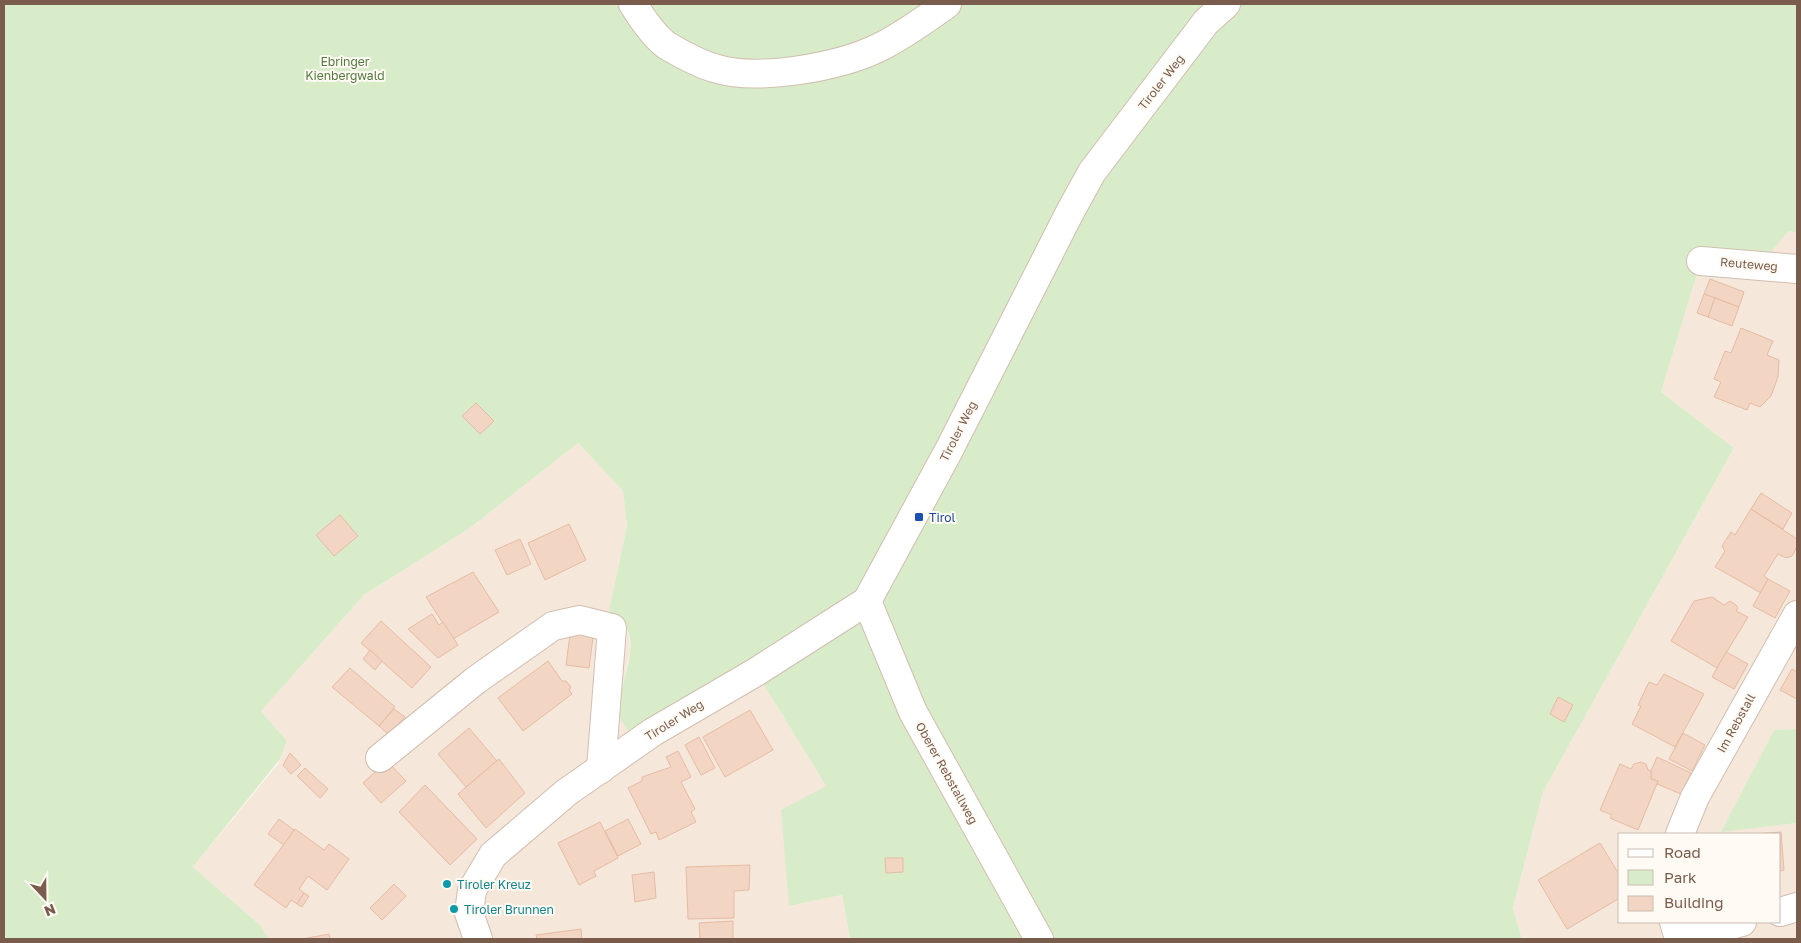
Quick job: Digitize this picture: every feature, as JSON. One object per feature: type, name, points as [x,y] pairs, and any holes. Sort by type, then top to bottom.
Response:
[{"type":"street","points":[[633,4],[642,18],[665,44],[715,69],[740,73],[778,72],[847,60],[880,47],[917,26],[947,4]]},
{"type":"street","name":"Tiroler Weg","points":[[478,939],[469,912],[472,890],[493,855],[567,792],[653,732],[756,672],[868,601],[949,450],[1092,172],[1206,22],[1226,4]]},
{"type":"street","name":"Reuteweg","points":[[1701,260],[1797,269]]},
{"type":"street","name":"Oberer Rebstallweg","points":[[868,601],[913,712],[1040,939]]},
{"type":"street","name":"Im Rebstall","points":[[1680,833],[1695,797],[1797,615]]},
{"type":"street","points":[[380,758],[476,680],[552,626],[580,620],[612,628],[601,768]]},
{"type":"street","points":[[1781,912],[1797,907]]},
{"type":"street","points":[[1674,923],[1679,939],[1738,923]]},
{"type":"shaded area","points":[[1789,231],[1797,233],[1797,729],[1774,730],[1722,831],[1797,823],[1797,939],[1522,939],[1513,909],[1543,792],[1734,448],[1661,392],[1701,261],[1765,257]]},
{"type":"shaded area","points":[[578,443],[623,491],[627,526],[607,619],[626,628],[629,637],[630,650],[618,710],[756,672],[826,786],[790,906],[842,895],[850,939],[269,939],[260,925],[193,867],[278,764],[287,741],[261,711],[364,595],[470,528]]},
{"type":"green space","name":"Ebringer Kienbergwald","points":[[4,4],[1797,4],[1797,233],[1789,231],[1766,257],[1701,261],[1661,392],[1734,448],[1543,792],[1513,908],[1522,939],[850,939],[842,895],[789,906],[781,810],[826,786],[756,672],[635,732],[627,730],[623,723],[618,709],[630,655],[629,635],[625,627],[607,619],[627,526],[623,491],[578,443],[470,528],[364,595],[261,711],[287,741],[280,759],[193,867],[260,925],[269,939],[4,939]]},
{"type":"green space","points":[[1797,729],[1797,823],[1721,832],[1774,730]]},
{"type":"building","points":[[1710,279],[1744,292],[1739,307],[1704,294]]},
{"type":"building","points":[[1704,294],[1715,298],[1708,317],[1697,313]]},
{"type":"building","points":[[1715,298],[1739,307],[1732,326],[1708,317]]},
{"type":"building","points":[[1741,328],[1773,341],[1767,355],[1779,360],[1778,377],[1771,396],[1760,407],[1750,403],[1747,410],[1714,397],[1721,382],[1714,379],[1725,351],[1731,353]]},
{"type":"building","points":[[476,403],[494,421],[480,434],[462,416]]},
{"type":"building","points":[[1761,493],[1792,513],[1783,529],[1751,509]]},
{"type":"building","points":[[1751,509],[1797,539],[1797,547],[1792,556],[1786,558],[1778,554],[1764,576],[1768,579],[1761,593],[1715,567],[1725,551],[1722,546],[1731,532],[1735,535]]},
{"type":"building","points":[[340,515],[358,536],[334,556],[316,535]]},
{"type":"building","points":[[569,524],[586,560],[545,580],[528,543]]},
{"type":"building","points":[[520,539],[531,564],[507,575],[495,550]]},
{"type":"building","points":[[473,572],[499,612],[453,639],[426,597]]},
{"type":"building","points":[[1768,579],[1790,591],[1775,618],[1753,606]]},
{"type":"building","points":[[1712,597],[1724,605],[1730,601],[1738,608],[1736,611],[1748,617],[1717,668],[1671,641],[1694,601]]},
{"type":"building","points":[[432,614],[439,625],[443,622],[458,645],[438,658],[408,629]]},
{"type":"building","points":[[381,621],[431,667],[412,688],[361,643]]},
{"type":"building","points":[[571,627],[594,630],[589,668],[566,665]]},
{"type":"building","points":[[370,650],[382,661],[375,670],[363,659]]},
{"type":"building","points":[[1726,652],[1748,664],[1734,689],[1712,677]]},
{"type":"building","points":[[548,661],[562,681],[566,681],[571,687],[569,690],[572,694],[523,731],[498,698]]},
{"type":"building","points":[[350,668],[395,707],[379,726],[332,687]]},
{"type":"building","points":[[1792,669],[1797,672],[1797,699],[1780,690]]},
{"type":"building","points":[[1664,674],[1704,694],[1675,747],[1632,724],[1641,706],[1638,705],[1649,682],[1657,685]]},
{"type":"building","points":[[1558,697],[1573,705],[1564,722],[1550,714]]},
{"type":"building","points":[[394,709],[405,717],[389,735],[379,726]]},
{"type":"building","points":[[750,710],[773,750],[725,777],[703,737]]},
{"type":"building","points":[[469,728],[497,761],[466,787],[438,754]]},
{"type":"building","points":[[1683,733],[1705,745],[1692,771],[1669,759]]},
{"type":"building","points":[[699,737],[715,768],[701,775],[685,745]]},
{"type":"building","points":[[678,751],[691,777],[681,782],[695,809],[691,812],[696,822],[659,840],[656,832],[651,834],[628,788],[642,781],[642,777],[671,767],[666,757]]},
{"type":"building","points":[[290,753],[301,765],[291,774],[283,765]]},
{"type":"building","points":[[1657,757],[1691,773],[1681,794],[1657,784],[1658,781],[1651,779],[1651,771]]},
{"type":"building","points":[[499,759],[525,793],[486,828],[458,794]]},
{"type":"building","points":[[387,761],[406,781],[381,803],[363,783]]},
{"type":"building","points":[[1641,762],[1646,764],[1648,770],[1651,771],[1651,779],[1658,781],[1638,830],[1610,818],[1612,815],[1600,810],[1620,764],[1631,769],[1634,764]]},
{"type":"building","points":[[305,768],[328,789],[320,798],[297,776]]},
{"type":"building","points":[[425,785],[477,839],[450,865],[399,812]]},
{"type":"building","points":[[279,819],[294,830],[284,845],[268,834]]},
{"type":"building","points":[[628,819],[641,844],[618,856],[605,831]]},
{"type":"building","points":[[600,822],[618,858],[594,871],[596,876],[579,885],[558,843]]},
{"type":"building","points":[[295,829],[324,850],[329,844],[349,859],[327,890],[308,876],[299,889],[304,893],[297,904],[291,900],[286,908],[254,885]]},
{"type":"building","points":[[1781,832],[1784,870],[1781,871],[1781,833],[1767,833]]},
{"type":"building","points":[[1600,843],[1618,873],[1618,899],[1567,929],[1538,880]]},
{"type":"building","points":[[885,858],[903,858],[903,872],[886,873]]},
{"type":"building","points":[[750,865],[749,890],[734,891],[734,918],[688,919],[686,867]]},
{"type":"building","points":[[654,872],[656,898],[635,902],[632,875]]},
{"type":"building","points":[[394,884],[406,896],[382,920],[370,908]]},
{"type":"building","points":[[304,893],[309,896],[302,907],[297,904]]},
{"type":"building","points":[[733,921],[733,939],[700,939],[699,923]]},
{"type":"building","points":[[581,929],[582,939],[537,939],[536,935]]},
{"type":"building","points":[[329,934],[330,939],[302,939]]},
{"type":"place","name":"Tirol","points":[[919,517]]},
{"type":"place","name":"Tiroler Kreuz","points":[[447,884]]},
{"type":"place","name":"Tiroler Brunnen","points":[[454,909]]}]
